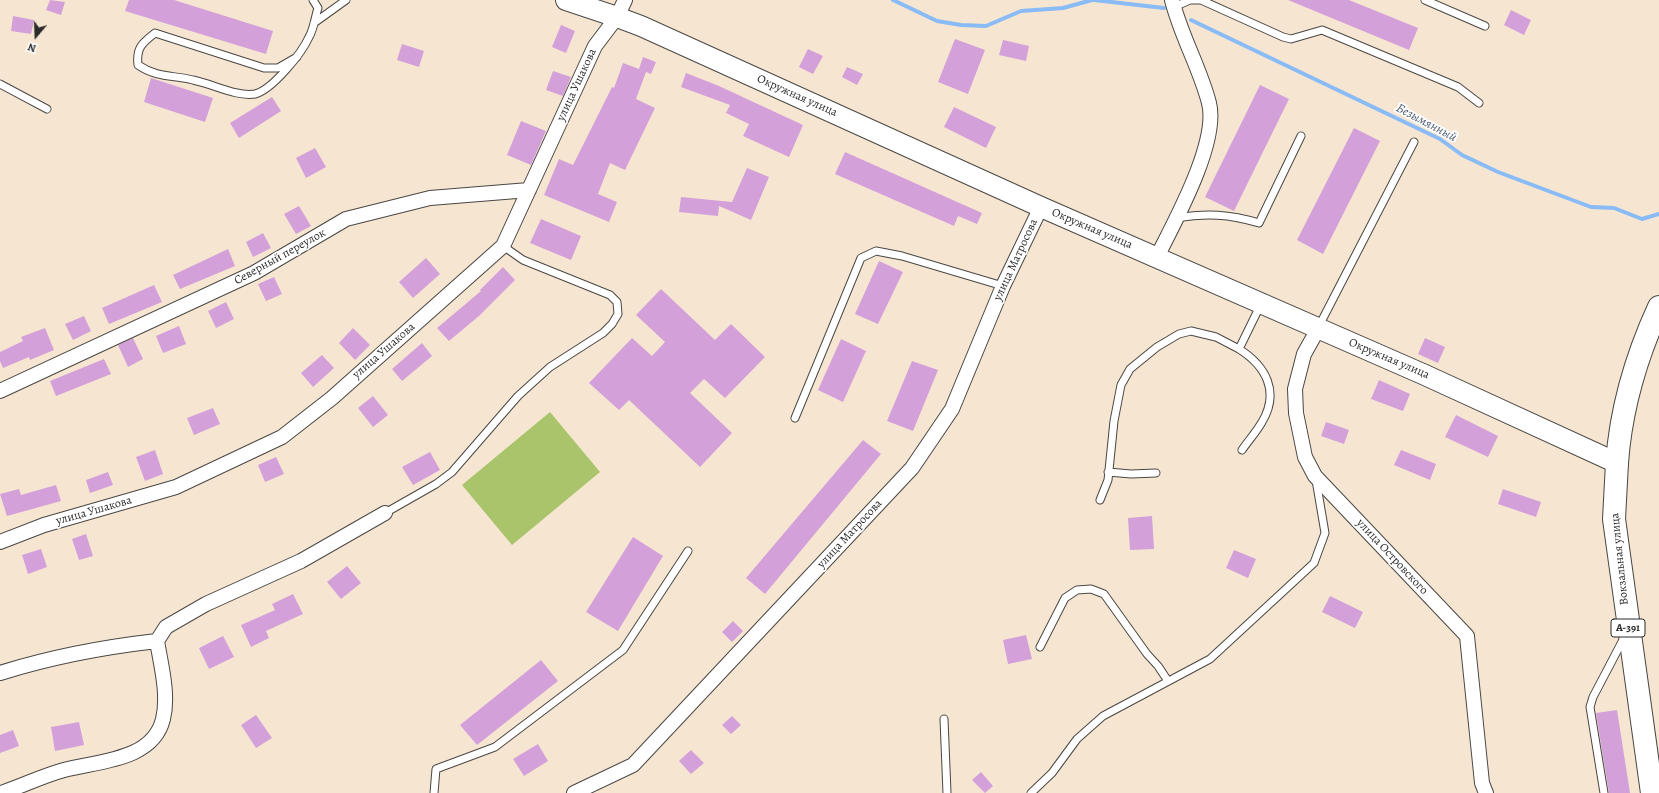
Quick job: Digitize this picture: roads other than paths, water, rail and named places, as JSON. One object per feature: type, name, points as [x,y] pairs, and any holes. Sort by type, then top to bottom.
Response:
[{"type":"main road","name":"Окружная улица","points":[[566,0],[621,8],[1041,207],[1425,375],[1617,463]]},
{"type":"main road","name":"Вокзальная улица","points":[[1652,793],[1628,630],[1614,519],[1617,463],[1623,410],[1638,356],[1659,307]]},
{"type":"street","points":[[1157,257],[1176,218],[1207,146],[1211,126],[1209,104],[1173,4]]},
{"type":"street","name":"улица Ушакова","points":[[0,542],[44,525],[176,487],[282,437],[332,398],[503,246],[595,46],[621,8]]},
{"type":"street","name":"Северный переулок","points":[[0,391],[254,273],[346,219],[430,198],[529,190]]},
{"type":"street","name":"улица Матросова","points":[[574,793],[632,765],[912,468],[952,409],[1003,286],[1041,207]]},
{"type":"street","name":"улица Островского","points":[[1318,329],[1304,354],[1295,388],[1296,413],[1305,457],[1315,476],[1467,636],[1482,783],[1485,792]]},
{"type":"street","points":[[1,793],[62,771],[118,759],[138,749],[157,734],[163,719],[165,698],[158,640],[166,627],[206,604],[302,561],[385,513]]},
{"type":"street","points":[[0,673],[45,660],[158,640]]},
{"type":"lane","points":[[297,57],[278,68],[264,68],[155,33],[141,44],[137,54],[138,65],[149,73],[192,79],[242,94],[257,94],[276,82],[297,57],[310,37],[318,8],[313,0]]},
{"type":"lane","points":[[314,23],[346,0]]},
{"type":"lane","points":[[1173,4],[1190,0],[1201,0],[1283,38],[1291,39],[1322,30],[1458,87],[1479,103]]},
{"type":"lane","points":[[1425,0],[1485,26]]},
{"type":"lane","points":[[0,84],[47,109]]},
{"type":"lane","points":[[1176,218],[1201,214],[1236,216],[1259,223],[1301,136]]},
{"type":"lane","points":[[1318,329],[1414,142]]},
{"type":"lane","points":[[385,513],[436,484],[452,472],[518,396],[550,367],[603,333],[612,324],[618,314],[617,302],[610,296],[523,260],[503,246]]},
{"type":"lane","points":[[795,418],[861,258],[876,251],[902,256],[1003,286]]},
{"type":"lane","points":[[1239,349],[1262,304]]},
{"type":"lane","points":[[1100,500],[1108,480],[1114,421],[1121,386],[1130,369],[1157,347],[1179,334],[1191,331],[1216,337],[1239,349],[1259,365],[1268,381],[1270,393],[1269,407],[1262,422],[1242,450]]},
{"type":"lane","points":[[1108,472],[1131,474],[1156,473]]},
{"type":"lane","points":[[1031,793],[1052,772],[1078,739],[1103,716],[1210,659],[1314,563],[1324,533],[1315,476]]},
{"type":"lane","points":[[434,793],[436,769],[495,747],[623,650],[688,551]]},
{"type":"lane","points":[[1040,648],[1065,598],[1077,590],[1091,589],[1104,594],[1168,681]]},
{"type":"lane","points":[[1604,793],[1590,707],[1593,697],[1628,630]]},
{"type":"lane","points":[[944,719],[947,793]]},
{"type":"waterway","name":"Безымянный","points":[[893,0],[937,21],[961,25],[986,26],[1021,11],[1063,8],[1092,0]]},
{"type":"waterway","name":"Безымянный","points":[[1094,0],[1164,8]]},
{"type":"waterway","name":"Безымянный","points":[[1191,20],[1440,139],[1462,155],[1498,172],[1591,207],[1614,208],[1642,219],[1659,214]]}]
